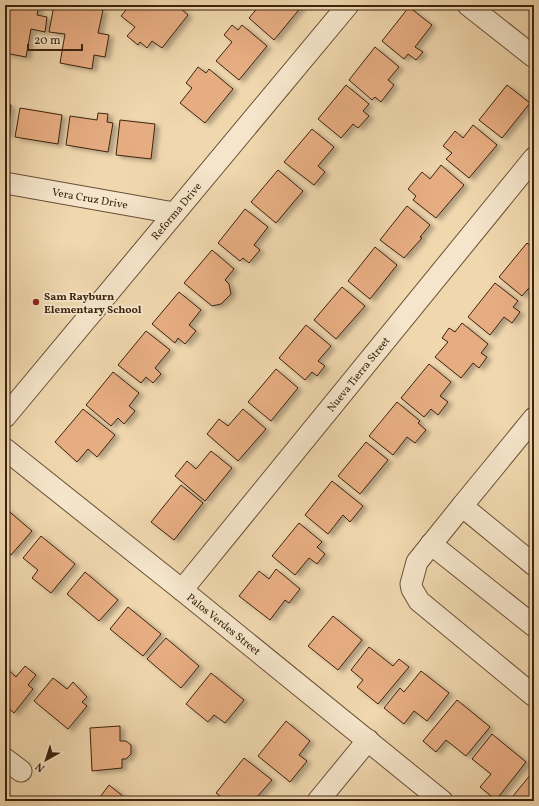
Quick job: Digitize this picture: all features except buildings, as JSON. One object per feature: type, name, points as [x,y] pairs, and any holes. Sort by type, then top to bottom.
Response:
[{"type":"street","name":"Reforma Drive","points":[[5,417],[348,5]]},
{"type":"street","points":[[468,5],[534,57]]},
{"type":"street","name":"Nueva Tierra Street","points":[[182,590],[534,158]]},
{"type":"street","name":"Vera Cruz Drive","points":[[5,183],[174,213]]},
{"type":"street","points":[[534,418],[417,562],[411,584],[412,589],[419,601],[534,696]]},
{"type":"street","name":"Palos Verdes Street","points":[[5,449],[182,590],[442,801]]},
{"type":"street","points":[[462,506],[534,565]]},
{"type":"street","points":[[431,544],[534,626]]},
{"type":"street","points":[[318,801],[368,740]]},
{"type":"place","name":"Sam Rayburn Elementary School","points":[[36,302]]}]
